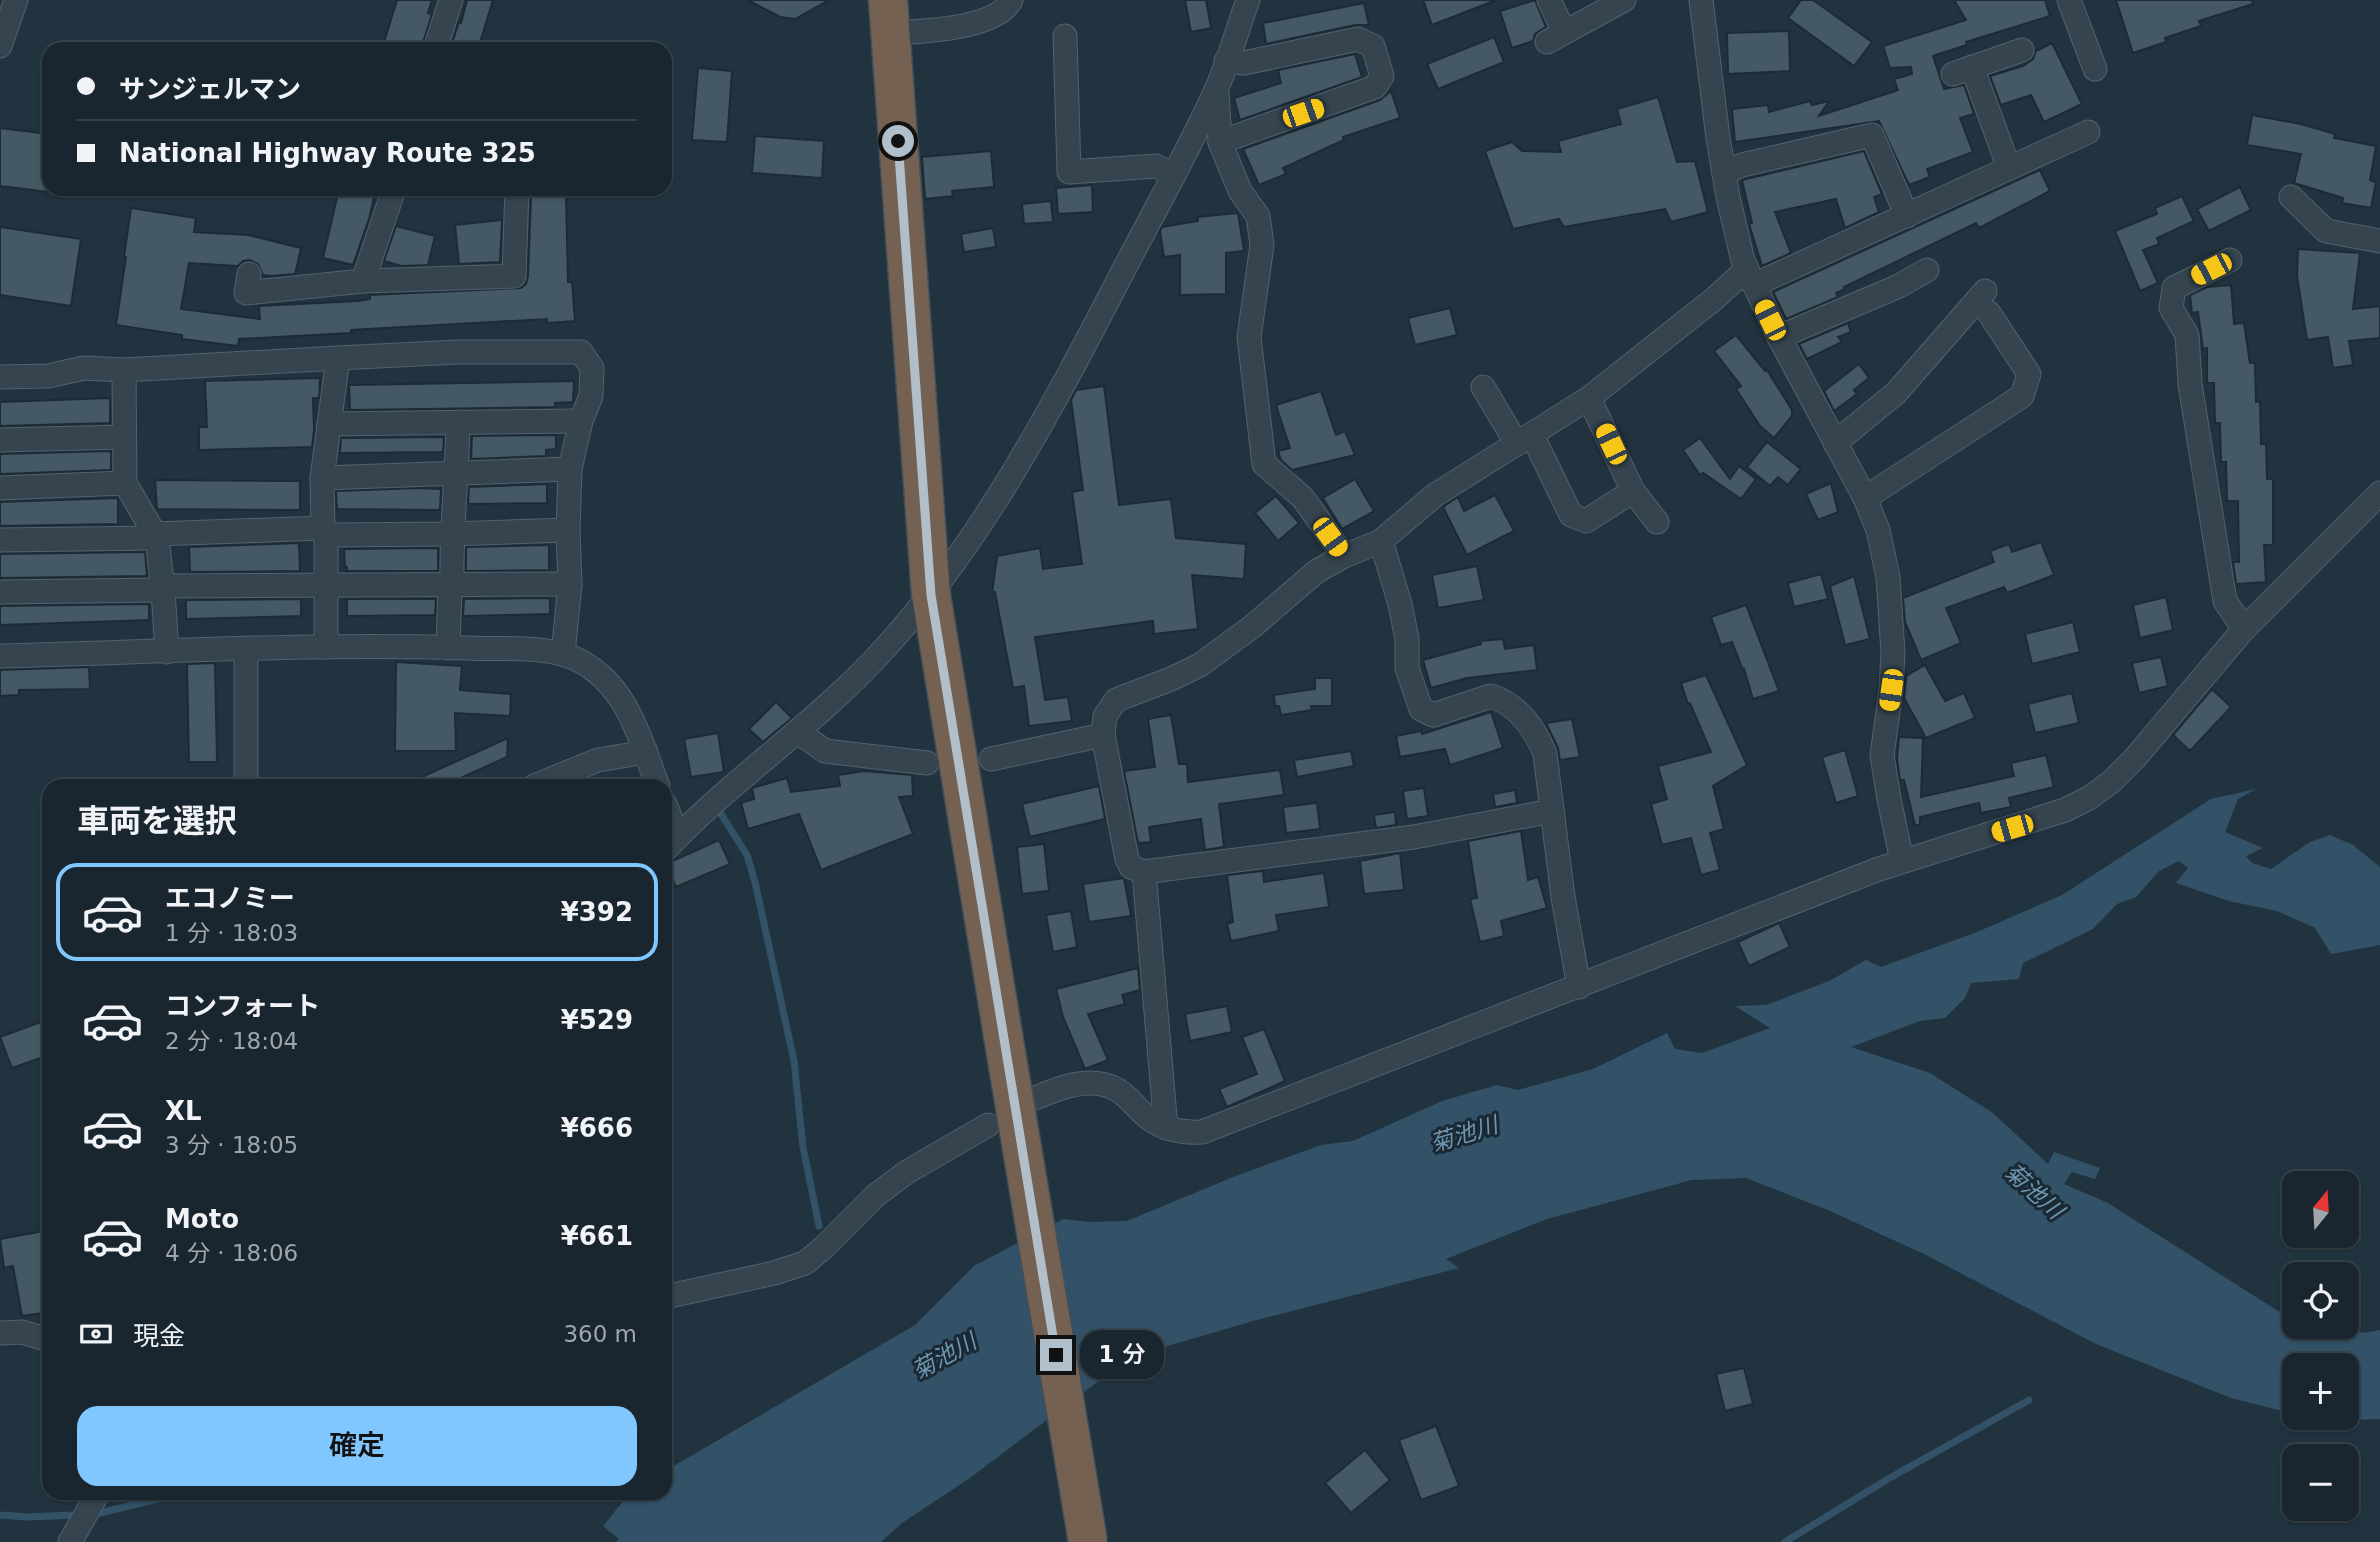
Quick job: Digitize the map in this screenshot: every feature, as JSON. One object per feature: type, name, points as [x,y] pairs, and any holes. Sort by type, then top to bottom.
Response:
[{"type":"highway","points":[[889,16],[931,595],[1088,1542]]},
{"type":"street","points":[[0,46],[16,0]]},
{"type":"street","points":[[438,42],[451,0]]},
{"type":"street","points":[[889,16],[935,32],[997,16],[1011,0]]},
{"type":"street","points":[[672,843],[798,732],[883,650],[931,595],[982,522],[1066,381],[1217,88],[1248,0]]},
{"type":"street","points":[[1549,0],[1555,37],[1624,0]]},
{"type":"street","points":[[1702,0],[1724,173],[1737,238],[1750,278],[1865,498],[1878,530],[1888,577],[1894,653],[1882,755],[1902,861]]},
{"type":"street","points":[[2069,0],[2095,69]]},
{"type":"street","points":[[1065,36],[1069,172],[1156,166],[1173,174]]},
{"type":"street","points":[[1220,142],[1375,87],[1382,76],[1373,46],[1358,39],[1244,63],[1226,61]]},
{"type":"street","points":[[2009,168],[1963,71],[2022,50]]},
{"type":"street","points":[[1217,88],[1220,142],[1240,191],[1258,216],[1262,245],[1249,337],[1264,464],[1303,498],[1344,555]]},
{"type":"street","points":[[1552,811],[1413,837],[1144,872],[1131,867],[1127,859],[1103,735],[1105,716],[1116,700],[1200,665],[1253,626],[1317,571],[1344,555],[1381,541],[1435,495],[1589,398],[1693,316],[1750,278],[1907,216],[2088,132]]},
{"type":"street","points":[[1724,173],[1742,165],[1872,135],[1907,216]]},
{"type":"street","points":[[363,281],[392,196]]},
{"type":"street","points":[[247,293],[363,281],[514,276],[517,196]]},
{"type":"street","points":[[2291,197],[2317,224],[2332,223],[2380,242]]},
{"type":"street","points":[[2230,260],[2174,288],[2171,308],[2187,335],[2190,384],[2225,601],[2244,629]]},
{"type":"street","points":[[1779,337],[1899,286],[1927,270]]},
{"type":"street","points":[[1835,443],[1896,393],[1987,302],[2029,374],[2022,396],[1865,498]]},
{"type":"street","points":[[0,377],[48,376],[84,368],[124,370],[458,352],[581,352],[592,368],[591,396],[581,421],[570,470],[570,584],[563,654]]},
{"type":"street","points":[[326,647],[322,478],[338,358]]},
{"type":"street","points":[[124,370],[125,483],[156,536],[167,652]]},
{"type":"street","points":[[1483,387],[1525,439],[1571,516],[1586,521],[1633,491]]},
{"type":"street","points":[[1589,398],[1633,491],[1657,522]]},
{"type":"street","points":[[329,424],[581,421]]},
{"type":"street","points":[[448,648],[458,422]]},
{"type":"street","points":[[0,440],[124,437]]},
{"type":"street","points":[[322,478],[570,470]]},
{"type":"street","points":[[0,488],[125,483]]},
{"type":"street","points":[[1035,1098],[1065,1086],[1088,1084],[1113,1087],[1147,1117],[1167,1128],[1186,1133],[1202,1132],[1902,861],[2065,810],[2089,798],[2111,782],[2135,758],[2244,629],[2380,493]]},
{"type":"street","points":[[0,540],[325,531],[451,534],[568,530]]},
{"type":"street","points":[[1381,541],[1400,604],[1407,639],[1407,668],[1421,709],[1433,715],[1491,696],[1512,707],[1540,741],[1545,754],[1563,897],[1579,986]]},
{"type":"street","points":[[0,592],[326,585],[570,584]]},
{"type":"street","points":[[0,656],[326,647],[448,648],[563,654],[601,676],[614,690],[637,726],[656,779]]},
{"type":"street","points":[[246,650],[246,779]]},
{"type":"street","points":[[798,732],[825,751],[927,763]]},
{"type":"street","points":[[991,759],[1103,735]]},
{"type":"street","points":[[551,779],[598,760],[646,752]]},
{"type":"street","points":[[1144,872],[1167,1128]]},
{"type":"street","points":[[672,1295],[774,1273],[805,1263],[824,1248],[876,1195],[907,1172],[988,1125]]},
{"type":"street","points":[[0,1333],[22,1332],[42,1338]]},
{"type":"street","points":[[71,1542],[95,1500]]},
{"type":"water","name":"菊池川","points":[[2256,789],[2238,799],[2225,832],[2263,848],[2246,856],[2252,863],[2271,869],[2310,842],[2330,835],[2353,845],[2380,867],[2380,945],[2331,954],[2315,928],[2277,911],[2229,901],[2176,883],[2188,868],[2179,861],[2159,871],[2136,897],[2117,904],[2093,929],[2023,963],[2019,979],[1971,983],[1965,998],[1945,1018],[1920,1021],[1851,1047],[1930,1073],[1993,1113],[2048,1164],[2054,1152],[2100,1168],[2095,1179],[2072,1172],[2064,1184],[2108,1203],[2282,1312],[2282,1339],[2359,1339],[2359,1332],[2380,1330],[2380,1419],[2359,1420],[2359,1353],[2282,1353],[2282,1411],[2231,1398],[2096,1344],[1924,1254],[1830,1211],[1746,1178],[1692,1180],[1547,1219],[1446,1259],[1459,1268],[1253,1321],[1147,1352],[1112,1371],[970,1478],[902,1523],[881,1542],[616,1542],[619,1539],[603,1526],[624,1500],[672,1500],[672,1467],[915,1325],[974,1266],[1063,1219],[1089,1222],[1127,1221],[1233,1177],[1321,1145],[1353,1141],[1442,1101],[1497,1085],[1518,1090],[1593,1069],[1667,1033],[1675,1049],[1702,1053],[1770,1028],[1735,1006],[1766,1005],[1829,981],[1866,960],[1881,967],[1977,932],[2062,895],[2211,799]]},
{"type":"building","points":[[397,0],[432,0],[428,13],[432,14],[423,42],[384,42]]},
{"type":"building","points":[[467,0],[493,0],[480,42],[452,42],[459,22],[461,23]]},
{"type":"building","points":[[748,0],[829,0],[795,19],[780,17]]},
{"type":"building","points":[[1185,0],[1206,0],[1211,28],[1191,32]]},
{"type":"building","points":[[1423,0],[1494,0],[1494,1],[1432,25]]},
{"type":"building","points":[[1535,0],[1546,27],[1535,34],[1533,41],[1512,48],[1500,11]]},
{"type":"building","points":[[1801,0],[1813,0],[1872,42],[1854,66],[1788,18]]},
{"type":"building","points":[[1954,0],[2045,0],[2050,16],[1966,42],[1967,45],[1933,56],[1944,89],[1964,85],[1974,114],[1960,118],[1973,152],[1927,169],[1930,177],[1909,185],[1879,121],[1735,142],[1732,109],[1768,105],[1769,112],[1810,101],[1812,105],[1829,101],[1819,116],[1898,90],[1894,79],[1912,74],[1911,67],[1890,68],[1883,46],[1966,20]]},
{"type":"building","points":[[2116,0],[2252,0],[2253,4],[2199,21],[2201,26],[2165,38],[2166,42],[2133,53]]},
{"type":"building","points":[[1364,3],[1369,25],[1355,25],[1266,44],[1263,23]]},
{"type":"building","points":[[1789,31],[1790,71],[1728,74],[1727,33]]},
{"type":"building","points":[[1494,37],[1504,62],[1438,89],[1427,64]]},
{"type":"building","points":[[2052,43],[2082,104],[2044,122],[2031,95],[2001,105],[1990,76],[2023,66],[2033,59],[2036,51]]},
{"type":"building","points":[[1355,54],[1362,77],[1240,120],[1234,98],[1281,83],[1278,70]]},
{"type":"building","points":[[698,68],[732,71],[727,142],[692,140]]},
{"type":"building","points":[[1391,91],[1400,118],[1343,137],[1344,140],[1283,168],[1286,174],[1259,185],[1243,149],[1380,100]]},
{"type":"building","points":[[1658,97],[1677,162],[1695,161],[1708,212],[1671,222],[1665,209],[1564,227],[1559,219],[1513,229],[1485,151],[1512,142],[1522,151],[1561,152],[1558,141],[1621,124],[1617,109]]},
{"type":"building","points":[[2252,115],[2301,124],[2335,134],[2334,138],[2376,146],[2370,180],[2376,182],[2371,208],[2342,203],[2343,198],[2294,183],[2301,154],[2247,145]]},
{"type":"building","points":[[0,128],[42,133],[42,191],[0,186]]},
{"type":"building","points":[[755,136],[824,141],[822,178],[752,173]]},
{"type":"building","points":[[991,151],[994,187],[952,191],[953,196],[925,199],[922,157]]},
{"type":"building","points":[[1864,151],[1882,194],[1874,197],[1879,212],[1845,228],[1836,199],[1775,212],[1791,253],[1762,266],[1749,224],[1752,223],[1742,180]]},
{"type":"building","points":[[2040,170],[2050,191],[1979,228],[1976,223],[1844,287],[1845,289],[1836,293],[1838,297],[1786,319],[1773,292]]},
{"type":"building","points":[[1092,185],[1093,212],[1058,214],[1056,188]]},
{"type":"building","points":[[2240,187],[2251,210],[2209,231],[2197,209]]},
{"type":"building","points":[[337,196],[374,196],[353,265],[323,258]]},
{"type":"building","points":[[531,196],[566,196],[568,282],[572,282],[575,321],[547,323],[547,319],[351,330],[351,333],[239,339],[238,346],[182,339],[182,335],[116,325],[131,208],[196,218],[194,232],[248,235],[301,248],[295,274],[263,275],[258,264],[250,260],[243,261],[238,266],[189,263],[181,309],[260,319],[259,306],[359,301],[370,299],[370,295],[521,288],[526,284],[528,276]]},
{"type":"building","points":[[2182,196],[2194,221],[2157,238],[2159,244],[2143,250],[2158,283],[2140,291],[2115,231],[2157,214],[2155,208]]},
{"type":"building","points":[[1051,201],[1053,222],[1024,224],[1022,204]]},
{"type":"building","points":[[1238,213],[1244,251],[1226,253],[1226,294],[1180,295],[1180,255],[1164,257],[1160,231],[1162,227],[1198,221],[1197,217]]},
{"type":"building","points":[[502,220],[500,262],[459,264],[455,225]]},
{"type":"building","points":[[396,226],[435,236],[428,265],[401,266],[384,261]]},
{"type":"building","points":[[0,227],[81,239],[71,306],[0,295]]},
{"type":"building","points":[[993,228],[996,247],[964,252],[961,234]]},
{"type":"building","points":[[2298,249],[2360,253],[2353,309],[2380,306],[2380,338],[2349,341],[2353,365],[2333,368],[2328,337],[2307,340],[2297,276]]},
{"type":"building","points":[[2231,285],[2234,324],[2244,323],[2250,363],[2255,363],[2256,402],[2260,401],[2261,444],[2266,444],[2267,479],[2273,479],[2273,545],[2264,545],[2266,582],[2236,584],[2233,562],[2239,562],[2238,501],[2227,501],[2226,462],[2221,462],[2220,423],[2215,423],[2214,383],[2207,383],[2207,348],[2203,349],[2198,312],[2192,313],[2190,295],[2207,287]]},
{"type":"building","points":[[1450,308],[1457,335],[1415,345],[1408,318]]},
{"type":"building","points":[[1848,323],[1851,332],[1838,337],[1842,342],[1807,359],[1799,344]]},
{"type":"building","points":[[1736,335],[1765,371],[1767,370],[1792,410],[1792,416],[1774,438],[1760,426],[1736,389],[1741,386],[1714,351]]},
{"type":"building","points":[[1859,364],[1869,378],[1854,390],[1857,394],[1834,411],[1824,391]]},
{"type":"building","points":[[320,378],[319,398],[313,398],[312,447],[199,450],[199,427],[207,427],[205,381]]},
{"type":"building","points":[[574,381],[573,402],[555,403],[555,407],[350,410],[349,385]]},
{"type":"building","points":[[1104,386],[1119,505],[1171,499],[1176,538],[1246,544],[1244,579],[1192,575],[1198,629],[1154,634],[1153,621],[1035,637],[1045,700],[1068,697],[1072,721],[1029,726],[1024,686],[1013,688],[995,592],[992,593],[997,556],[1040,548],[1043,569],[1082,564],[1072,492],[1083,490],[1071,400],[1076,390]]},
{"type":"building","points":[[1321,391],[1336,435],[1345,431],[1355,455],[1292,470],[1281,460],[1278,451],[1290,448],[1276,405]]},
{"type":"building","points":[[110,398],[110,423],[0,426],[0,402]]},
{"type":"building","points":[[556,435],[556,449],[546,450],[546,456],[471,459],[472,436]]},
{"type":"building","points":[[444,437],[443,452],[340,453],[341,438]]},
{"type":"building","points":[[1700,438],[1730,479],[1739,466],[1756,479],[1741,499],[1703,473],[1700,475],[1683,450]]},
{"type":"building","points":[[1767,442],[1801,469],[1788,485],[1778,477],[1770,486],[1747,467]]},
{"type":"building","points":[[111,451],[111,470],[0,474],[0,454]]},
{"type":"building","points":[[1355,479],[1374,511],[1342,529],[1323,498]]},
{"type":"building","points":[[155,480],[300,481],[300,510],[157,509]]},
{"type":"building","points":[[1831,483],[1838,512],[1818,520],[1806,494]]},
{"type":"building","points":[[547,484],[547,503],[468,504],[469,487]]},
{"type":"building","points":[[441,489],[440,510],[337,509],[336,491]]},
{"type":"building","points":[[1495,495],[1514,531],[1467,555],[1443,507],[1458,497],[1464,511]]},
{"type":"building","points":[[1276,496],[1299,523],[1278,541],[1255,513]]},
{"type":"building","points":[[118,498],[118,524],[0,526],[0,502]]},
{"type":"building","points":[[2041,542],[2054,575],[2007,593],[2004,587],[1946,608],[1961,643],[1921,660],[1905,622],[1903,598],[1994,562],[1990,551],[2009,544],[2012,552]]},
{"type":"building","points":[[299,543],[300,571],[190,572],[189,547]]},
{"type":"building","points":[[549,545],[549,570],[466,571],[466,547]]},
{"type":"building","points":[[438,548],[438,571],[347,571],[345,567],[344,549]]},
{"type":"building","points":[[145,552],[147,576],[0,578],[0,554]]},
{"type":"building","points":[[1477,566],[1484,600],[1438,608],[1432,575]]},
{"type":"building","points":[[1821,574],[1828,599],[1794,607],[1788,583]]},
{"type":"building","points":[[1854,576],[1870,639],[1845,645],[1830,586]]},
{"type":"building","points":[[2166,597],[2173,630],[2140,638],[2133,605]]},
{"type":"building","points":[[550,598],[550,614],[463,616],[464,599]]},
{"type":"building","points":[[301,599],[301,616],[186,619],[186,600]]},
{"type":"building","points":[[347,599],[436,599],[435,615],[347,616]]},
{"type":"building","points":[[149,604],[149,620],[0,625],[0,606]]},
{"type":"building","points":[[1746,605],[1779,691],[1753,699],[1732,642],[1721,645],[1711,617]]},
{"type":"building","points":[[2073,622],[2080,652],[2032,664],[2025,634]]},
{"type":"building","points":[[1503,639],[1505,649],[1534,645],[1537,670],[1467,678],[1431,688],[1423,660],[1481,644],[1480,641]]},
{"type":"building","points":[[2161,657],[2168,686],[2139,693],[2132,663]]},
{"type":"building","points":[[396,662],[462,666],[460,690],[511,694],[510,716],[455,713],[456,751],[395,751]]},
{"type":"building","points":[[215,663],[217,762],[189,762],[187,664]]},
{"type":"building","points":[[1925,665],[1945,701],[1964,693],[1975,718],[1926,738],[1904,698],[1906,676]]},
{"type":"building","points":[[89,667],[90,689],[19,690],[19,695],[0,696],[0,670]]},
{"type":"building","points":[[1706,675],[1747,765],[1713,786],[1724,829],[1710,833],[1720,870],[1701,875],[1691,838],[1662,845],[1651,804],[1667,799],[1658,766],[1711,752],[1681,683]]},
{"type":"building","points":[[1315,678],[1332,678],[1332,706],[1311,706],[1312,710],[1281,715],[1279,706],[1275,706],[1274,695],[1315,689]]},
{"type":"building","points":[[2212,689],[2231,707],[2190,751],[2173,735]]},
{"type":"building","points":[[2072,693],[2079,723],[2035,733],[2028,704]]},
{"type":"building","points":[[776,702],[792,718],[763,742],[749,729]]},
{"type":"building","points":[[1491,712],[1503,748],[1450,765],[1445,749],[1400,757],[1396,736],[1421,731],[1422,734]]},
{"type":"building","points":[[1171,715],[1179,764],[1187,764],[1188,782],[1280,770],[1284,795],[1219,804],[1224,847],[1205,850],[1201,819],[1149,827],[1151,842],[1138,843],[1124,771],[1155,767],[1148,719]]},
{"type":"building","points":[[1572,719],[1580,757],[1560,760],[1558,748],[1546,723]]},
{"type":"building","points":[[718,733],[724,772],[691,777],[684,739]]},
{"type":"building","points":[[1899,737],[1923,738],[1921,797],[2014,776],[2011,763],[2046,755],[2054,787],[2009,798],[2011,807],[1981,813],[1979,803],[1920,817],[1920,825],[1915,825],[1904,780],[1900,780],[1897,759]]},
{"type":"building","points":[[508,738],[507,757],[458,779],[417,779]]},
{"type":"building","points":[[1845,750],[1858,796],[1836,803],[1822,757]]},
{"type":"building","points":[[1351,751],[1354,766],[1297,777],[1294,760]]},
{"type":"building","points":[[864,771],[912,775],[913,796],[899,797],[913,834],[821,870],[799,814],[748,829],[741,803],[754,799],[752,788],[787,778],[791,792],[840,786],[838,775]]},
{"type":"building","points":[[1099,786],[1105,819],[1030,837],[1022,804]]},
{"type":"building","points":[[1424,788],[1428,816],[1407,819],[1403,791]]},
{"type":"building","points":[[1515,790],[1517,803],[1495,807],[1493,794]]},
{"type":"building","points":[[1317,803],[1320,829],[1286,833],[1283,807]]},
{"type":"building","points":[[1395,812],[1396,825],[1376,828],[1374,815]]},
{"type":"building","points":[[1521,831],[1528,880],[1538,877],[1547,908],[1501,921],[1504,936],[1480,942],[1470,899],[1477,898],[1468,841]]},
{"type":"building","points":[[719,840],[730,864],[676,887],[672,878],[672,861]]},
{"type":"building","points":[[1044,844],[1049,891],[1022,894],[1017,847]]},
{"type":"building","points":[[1400,853],[1404,890],[1364,894],[1360,861]]},
{"type":"building","points":[[1263,871],[1264,882],[1324,873],[1329,907],[1276,915],[1279,931],[1231,941],[1227,924],[1233,922],[1227,875]]},
{"type":"building","points":[[1124,878],[1131,916],[1089,922],[1083,884]]},
{"type":"building","points":[[1071,911],[1077,947],[1053,952],[1046,915]]},
{"type":"building","points":[[1779,923],[1790,947],[1749,966],[1738,942]]},
{"type":"building","points":[[1138,968],[1140,990],[1122,995],[1125,1004],[1088,1014],[1108,1060],[1085,1069],[1063,1017],[1056,989]]},
{"type":"building","points":[[1227,1006],[1232,1032],[1190,1041],[1185,1014]]},
{"type":"building","points":[[42,1022],[42,1057],[12,1068],[0,1037]]},
{"type":"building","points":[[1264,1029],[1285,1081],[1227,1107],[1219,1089],[1257,1074],[1242,1037]]},
{"type":"building","points":[[42,1231],[42,1313],[22,1316],[13,1266],[4,1268],[0,1239]]},
{"type":"building","points":[[1744,1368],[1753,1404],[1725,1411],[1716,1374]]},
{"type":"building","points":[[1436,1426],[1459,1486],[1421,1500],[1399,1440]]},
{"type":"building","points":[[1365,1450],[1390,1480],[1351,1513],[1325,1483]]},
{"type":"waterway","points":[[721,814],[747,855],[755,882],[794,1061],[803,1147],[819,1226]]},
{"type":"waterway","points":[[1785,1542],[1888,1479],[2029,1400]]},
{"type":"waterway","points":[[96,1514],[153,1500]]},
{"type":"waterway","points":[[629,1500],[633,1503]]},
{"type":"waterway","points":[[0,1515],[74,1515]]},
{"type":"route","points":[[898,141],[931,595],[1056,1355]]}]
